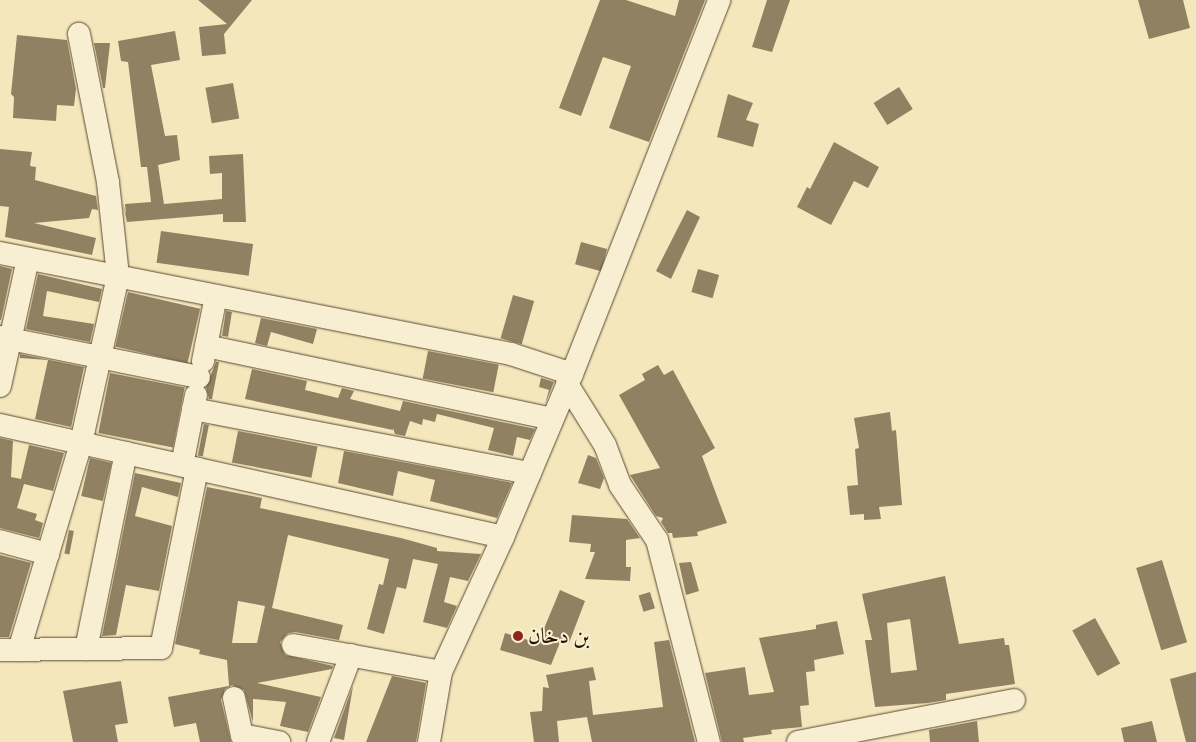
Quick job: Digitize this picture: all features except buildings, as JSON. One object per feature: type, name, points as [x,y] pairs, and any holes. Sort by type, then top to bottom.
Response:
[{"type":"street","points":[[429,742],[441,672],[503,537],[569,379],[719,0]]},
{"type":"street","points":[[79,34],[108,182],[118,276],[81,443],[48,554],[10,650],[161,648],[190,467],[193,409],[216,296]]},
{"type":"street","points":[[0,253],[511,354],[569,379],[605,445],[620,485],[657,540],[709,742]]},
{"type":"street","points":[[0,386],[5,338],[28,259]]},
{"type":"street","points":[[5,338],[199,377]]},
{"type":"street","points":[[206,346],[552,419]]},
{"type":"street","points":[[193,409],[530,473]]},
{"type":"street","points":[[0,425],[503,537]]},
{"type":"street","points":[[86,649],[126,453]]},
{"type":"street","points":[[0,540],[48,554]]},
{"type":"street","points":[[293,645],[441,672]]},
{"type":"street","points":[[318,742],[351,655]]},
{"type":"street","points":[[234,698],[242,734],[279,742]]},
{"type":"street","points":[[798,742],[1014,700]]},
{"type":"place","name":"بن دخان","points":[[518,636]]}]
